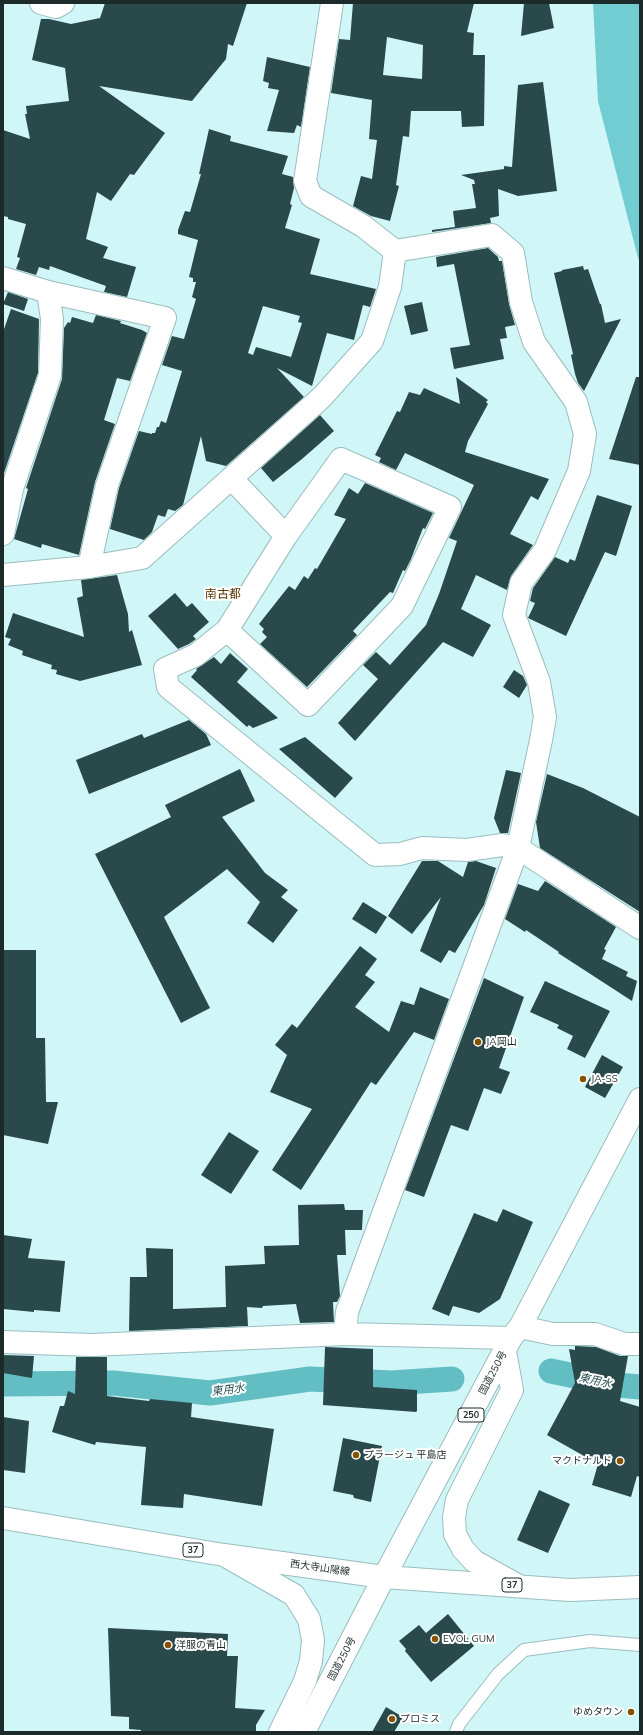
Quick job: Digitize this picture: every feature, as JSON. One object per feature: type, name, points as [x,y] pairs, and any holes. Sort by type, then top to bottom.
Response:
[{"type":"main road","points":[[41,3],[56,7],[63,3]]},
{"type":"main road","points":[[332,3],[305,181],[311,196],[363,226],[394,251],[492,235],[513,253],[521,302],[534,342],[576,402],[585,434],[579,471],[545,550],[521,583],[514,615],[539,682],[545,717],[518,848],[347,1312],[345,1334]]},
{"type":"main road","points":[[3,575],[90,567],[142,558],[322,398],[372,341],[390,287],[394,251]]},
{"type":"main road","points":[[3,278],[48,292],[165,318],[107,485],[90,567]]},
{"type":"main road","points":[[3,534],[12,489],[50,375],[52,319],[48,292]]},
{"type":"main road","points":[[227,630],[308,705],[402,606],[450,507],[340,459],[286,536],[227,630],[196,655],[165,669],[168,687],[375,855],[400,854],[422,848],[467,850],[502,845],[518,848],[640,928]]},
{"type":"main road","points":[[231,478],[286,536]]},
{"type":"main road","name":"国道250号","points":[[304,1732],[384,1577],[640,1099]]},
{"type":"main road","points":[[3,1342],[92,1345],[345,1334],[512,1339],[554,1334],[595,1334],[624,1344],[640,1344]]},
{"type":"main road","name":"250","points":[[512,1339],[512,1390],[457,1500],[454,1517],[454,1534],[463,1549],[474,1561],[519,1586]]},
{"type":"main road","name":"西大寺山陽線","points":[[3,1518],[224,1555],[384,1577],[570,1590],[640,1587]]},
{"type":"main road","points":[[224,1555],[294,1595],[309,1619],[312,1640],[311,1661],[305,1681],[280,1732]]},
{"type":"lane","points":[[456,1732],[459,1724],[498,1674],[524,1650],[590,1641],[640,1644]]},
{"type":"shaded area","points":[[593,3],[640,3],[640,260],[638,258],[598,101]]},
{"type":"building","points":[[105,3],[247,3],[233,46],[228,44],[226,59],[192,101],[99,86],[165,133],[134,175],[130,174],[111,201],[97,192],[86,239],[108,247],[103,258],[136,267],[127,297],[104,292],[106,286],[50,266],[49,270],[39,267],[36,275],[16,269],[20,258],[17,257],[26,224],[3,216],[3,130],[30,139],[25,114],[27,114],[26,106],[69,101],[65,68],[32,60],[41,19],[49,19],[71,24],[100,18]]},
{"type":"building","points":[[353,3],[474,3],[467,32],[474,33],[473,55],[485,55],[484,126],[462,127],[461,111],[411,111],[409,137],[403,136],[396,185],[399,186],[390,221],[371,216],[353,206],[361,176],[372,179],[377,140],[369,139],[372,100],[331,93],[339,39],[350,40]],"holes":[[[387,37],[423,45],[422,79],[383,75]]]},
{"type":"building","points":[[524,3],[549,3],[554,28],[521,36]]},
{"type":"building","points":[[267,57],[310,67],[301,127],[297,125],[294,133],[267,131],[279,90],[268,88],[269,83],[263,81]]},
{"type":"building","points":[[543,82],[557,191],[518,196],[498,189],[499,216],[490,218],[491,223],[432,232],[432,230],[455,227],[453,211],[476,208],[472,184],[475,184],[474,180],[461,175],[504,169],[504,166],[512,167],[518,85]]},
{"type":"building","points":[[209,129],[231,136],[230,141],[288,156],[282,174],[293,177],[294,188],[290,204],[292,205],[285,228],[320,239],[310,274],[376,289],[370,307],[363,305],[354,340],[327,333],[312,386],[277,368],[304,397],[226,466],[206,461],[201,436],[183,505],[175,511],[168,509],[165,517],[158,515],[152,532],[144,540],[110,529],[119,488],[139,431],[152,434],[155,433],[161,421],[166,423],[182,371],[162,365],[172,336],[184,339],[196,299],[192,297],[196,282],[193,282],[193,278],[189,277],[198,240],[178,234],[178,230],[185,211],[190,212],[201,174],[199,174]],"holes":[[[263,306],[300,316],[298,322],[302,323],[291,357],[256,347],[253,355],[248,353]]]},
{"type":"building","points":[[488,248],[498,257],[499,261],[502,261],[509,304],[515,325],[505,327],[507,338],[500,339],[504,359],[454,369],[450,348],[470,345],[454,264],[437,267],[436,257]]},
{"type":"building","points":[[583,266],[584,270],[588,269],[601,304],[605,323],[621,319],[584,391],[578,383],[575,374],[571,355],[573,354],[554,273]]},
{"type":"building","points":[[8,292],[28,299],[24,311],[3,304]]},
{"type":"building","points":[[422,302],[428,331],[411,335],[404,306]]},
{"type":"building","points":[[11,309],[39,319],[38,373],[3,476],[3,332]]},
{"type":"building","points":[[96,315],[121,321],[120,323],[147,333],[130,381],[117,378],[104,420],[115,424],[95,482],[79,555],[42,544],[41,548],[14,539],[28,489],[26,488],[62,379],[64,328],[68,322],[70,323],[72,317],[93,323]]},
{"type":"building","points":[[456,377],[488,400],[486,402],[488,404],[468,441],[465,452],[549,479],[538,500],[531,496],[510,534],[533,545],[511,576],[507,590],[476,575],[461,609],[491,625],[473,657],[443,642],[355,741],[338,723],[378,679],[363,665],[376,652],[390,665],[426,625],[439,594],[457,541],[449,538],[474,485],[405,453],[396,470],[379,462],[381,458],[375,455],[397,411],[400,412],[409,392],[420,395],[424,388],[460,404]]},
{"type":"building","points":[[636,377],[640,377],[640,465],[609,459]]},
{"type":"building","points":[[320,415],[334,431],[273,482],[261,468]]},
{"type":"building","points":[[365,483],[433,513],[425,529],[423,528],[411,559],[405,571],[403,570],[393,593],[390,592],[353,631],[357,635],[307,687],[260,644],[267,637],[262,632],[264,629],[259,624],[289,586],[295,590],[304,576],[308,579],[315,568],[317,569],[346,519],[334,515],[349,488],[358,494]]},
{"type":"building","points":[[597,495],[632,506],[616,556],[605,552],[566,636],[528,618],[535,603],[530,601],[533,588],[555,557],[568,563],[570,559],[575,561]]},
{"type":"building","points":[[117,575],[128,614],[129,632],[132,630],[142,665],[80,681],[56,674],[57,670],[51,669],[52,665],[22,655],[23,651],[8,645],[11,639],[5,637],[13,613],[84,637],[77,598],[83,596],[81,580]]},
{"type":"building","points":[[175,593],[187,607],[192,603],[209,622],[193,636],[196,639],[178,649],[148,616]]},
{"type":"building","points":[[230,653],[248,669],[237,682],[278,718],[253,728],[249,725],[247,727],[191,677],[197,670],[196,669],[214,657],[221,664]]},
{"type":"building","points":[[514,670],[523,676],[527,685],[519,698],[503,687]]},
{"type":"building","points":[[189,720],[206,734],[211,745],[89,794],[76,760],[142,734],[144,738]]},
{"type":"building","points":[[305,737],[353,778],[335,798],[279,749]]},
{"type":"building","points":[[240,769],[255,801],[222,817],[265,873],[288,890],[281,897],[298,910],[273,943],[247,923],[260,902],[227,869],[164,917],[210,1008],[181,1023],[95,854],[171,817],[165,805]]},
{"type":"building","points":[[506,770],[521,773],[508,833],[500,833],[494,818]]},
{"type":"building","points":[[547,774],[583,788],[640,817],[640,912],[540,848],[536,822]]},
{"type":"building","points":[[422,861],[438,861],[463,877],[468,862],[476,861],[496,868],[484,905],[455,953],[449,950],[441,963],[420,951],[441,897],[412,934],[388,916]]},
{"type":"building","points":[[545,881],[616,927],[604,949],[606,950],[602,959],[628,972],[626,976],[637,981],[632,1001],[558,953],[559,952],[526,930],[525,932],[505,919],[518,884],[538,891]]},
{"type":"building","points":[[363,902],[387,917],[376,934],[352,919]]},
{"type":"building","points":[[360,946],[377,959],[365,975],[375,982],[355,1007],[389,1032],[401,1001],[414,1005],[420,987],[449,999],[434,1040],[414,1032],[376,1085],[371,1082],[301,1190],[272,1170],[312,1109],[270,1092],[287,1055],[275,1045],[292,1024],[297,1028]]},
{"type":"building","points":[[3,950],[36,950],[36,1038],[45,1038],[46,1102],[58,1102],[48,1144],[3,1135]]},
{"type":"building","points":[[484,978],[524,997],[499,1068],[510,1072],[501,1094],[484,1088],[468,1131],[451,1125],[424,1197],[405,1190]]},
{"type":"building","points":[[545,981],[610,1011],[585,1058],[567,1049],[573,1036],[557,1028],[559,1025],[530,1012]]},
{"type":"building","points":[[602,1055],[623,1067],[605,1098],[585,1087]]},
{"type":"building","points":[[229,1132],[259,1151],[231,1194],[201,1175]]},
{"type":"building","points":[[344,1204],[345,1210],[363,1210],[362,1230],[345,1230],[346,1255],[337,1255],[340,1296],[337,1302],[333,1302],[334,1322],[300,1323],[296,1304],[263,1306],[262,1308],[247,1307],[248,1326],[129,1331],[130,1277],[147,1277],[146,1248],[173,1249],[173,1309],[226,1307],[225,1266],[265,1264],[264,1246],[299,1245],[298,1205]]},
{"type":"building","points":[[503,1209],[533,1222],[500,1299],[479,1313],[453,1306],[449,1316],[432,1309],[474,1213],[497,1222]]},
{"type":"building","points":[[3,1235],[32,1239],[28,1258],[65,1261],[60,1312],[34,1310],[34,1312],[3,1309]]},
{"type":"building","points":[[575,1346],[596,1347],[620,1356],[628,1356],[620,1401],[640,1407],[640,1477],[637,1476],[631,1497],[592,1485],[598,1464],[547,1435],[575,1383],[569,1349],[575,1350]]},
{"type":"building","points":[[325,1347],[373,1349],[373,1387],[417,1390],[417,1411],[323,1405]]},
{"type":"building","points":[[3,1355],[34,1356],[32,1378],[3,1373]]},
{"type":"building","points":[[76,1357],[107,1357],[107,1396],[149,1401],[150,1399],[192,1403],[191,1417],[274,1429],[262,1506],[184,1494],[183,1508],[141,1505],[146,1447],[96,1442],[95,1445],[52,1432],[60,1406],[64,1406],[68,1391],[75,1394]]},
{"type":"building","points":[[3,1417],[29,1421],[25,1473],[3,1470]]},
{"type":"building","points":[[343,1438],[382,1446],[371,1502],[354,1498],[353,1495],[333,1491]]},
{"type":"building","points":[[539,1490],[570,1504],[548,1553],[517,1540]]},
{"type":"building","points":[[448,1614],[474,1646],[431,1682],[405,1651],[406,1649],[399,1641],[419,1625],[426,1633]]},
{"type":"building","name":"洋服の青山","points":[[108,1628],[228,1634],[227,1656],[238,1656],[235,1708],[265,1710],[256,1725],[256,1732],[141,1732],[141,1730],[129,1729],[129,1717],[111,1716]]},
{"type":"building","points":[[386,1707],[403,1717],[394,1732],[372,1732]]},
{"type":"waterway","name":"東用水","points":[[551,1371],[617,1385],[640,1387]]},
{"type":"waterway","name":"東用水","points":[[3,1384],[113,1383],[210,1393],[310,1379],[391,1383],[452,1379]]},
{"type":"place","name":"JA岡山","points":[[478,1042]]},
{"type":"place","name":"JA-SS","points":[[583,1079]]},
{"type":"place","name":"プラージュ 平島店","points":[[356,1455]]},
{"type":"place","name":"マクドナルド","points":[[620,1461]]},
{"type":"place","name":"EVOL GUM","points":[[435,1639]]},
{"type":"place","name":"洋服の青山","points":[[168,1645]]},
{"type":"place","name":"ゆめタウン","points":[[631,1712]]},
{"type":"place","name":"プロミス","points":[[392,1719]]},
{"type":"district","name":"南古都","points":[[223,594]]}]
